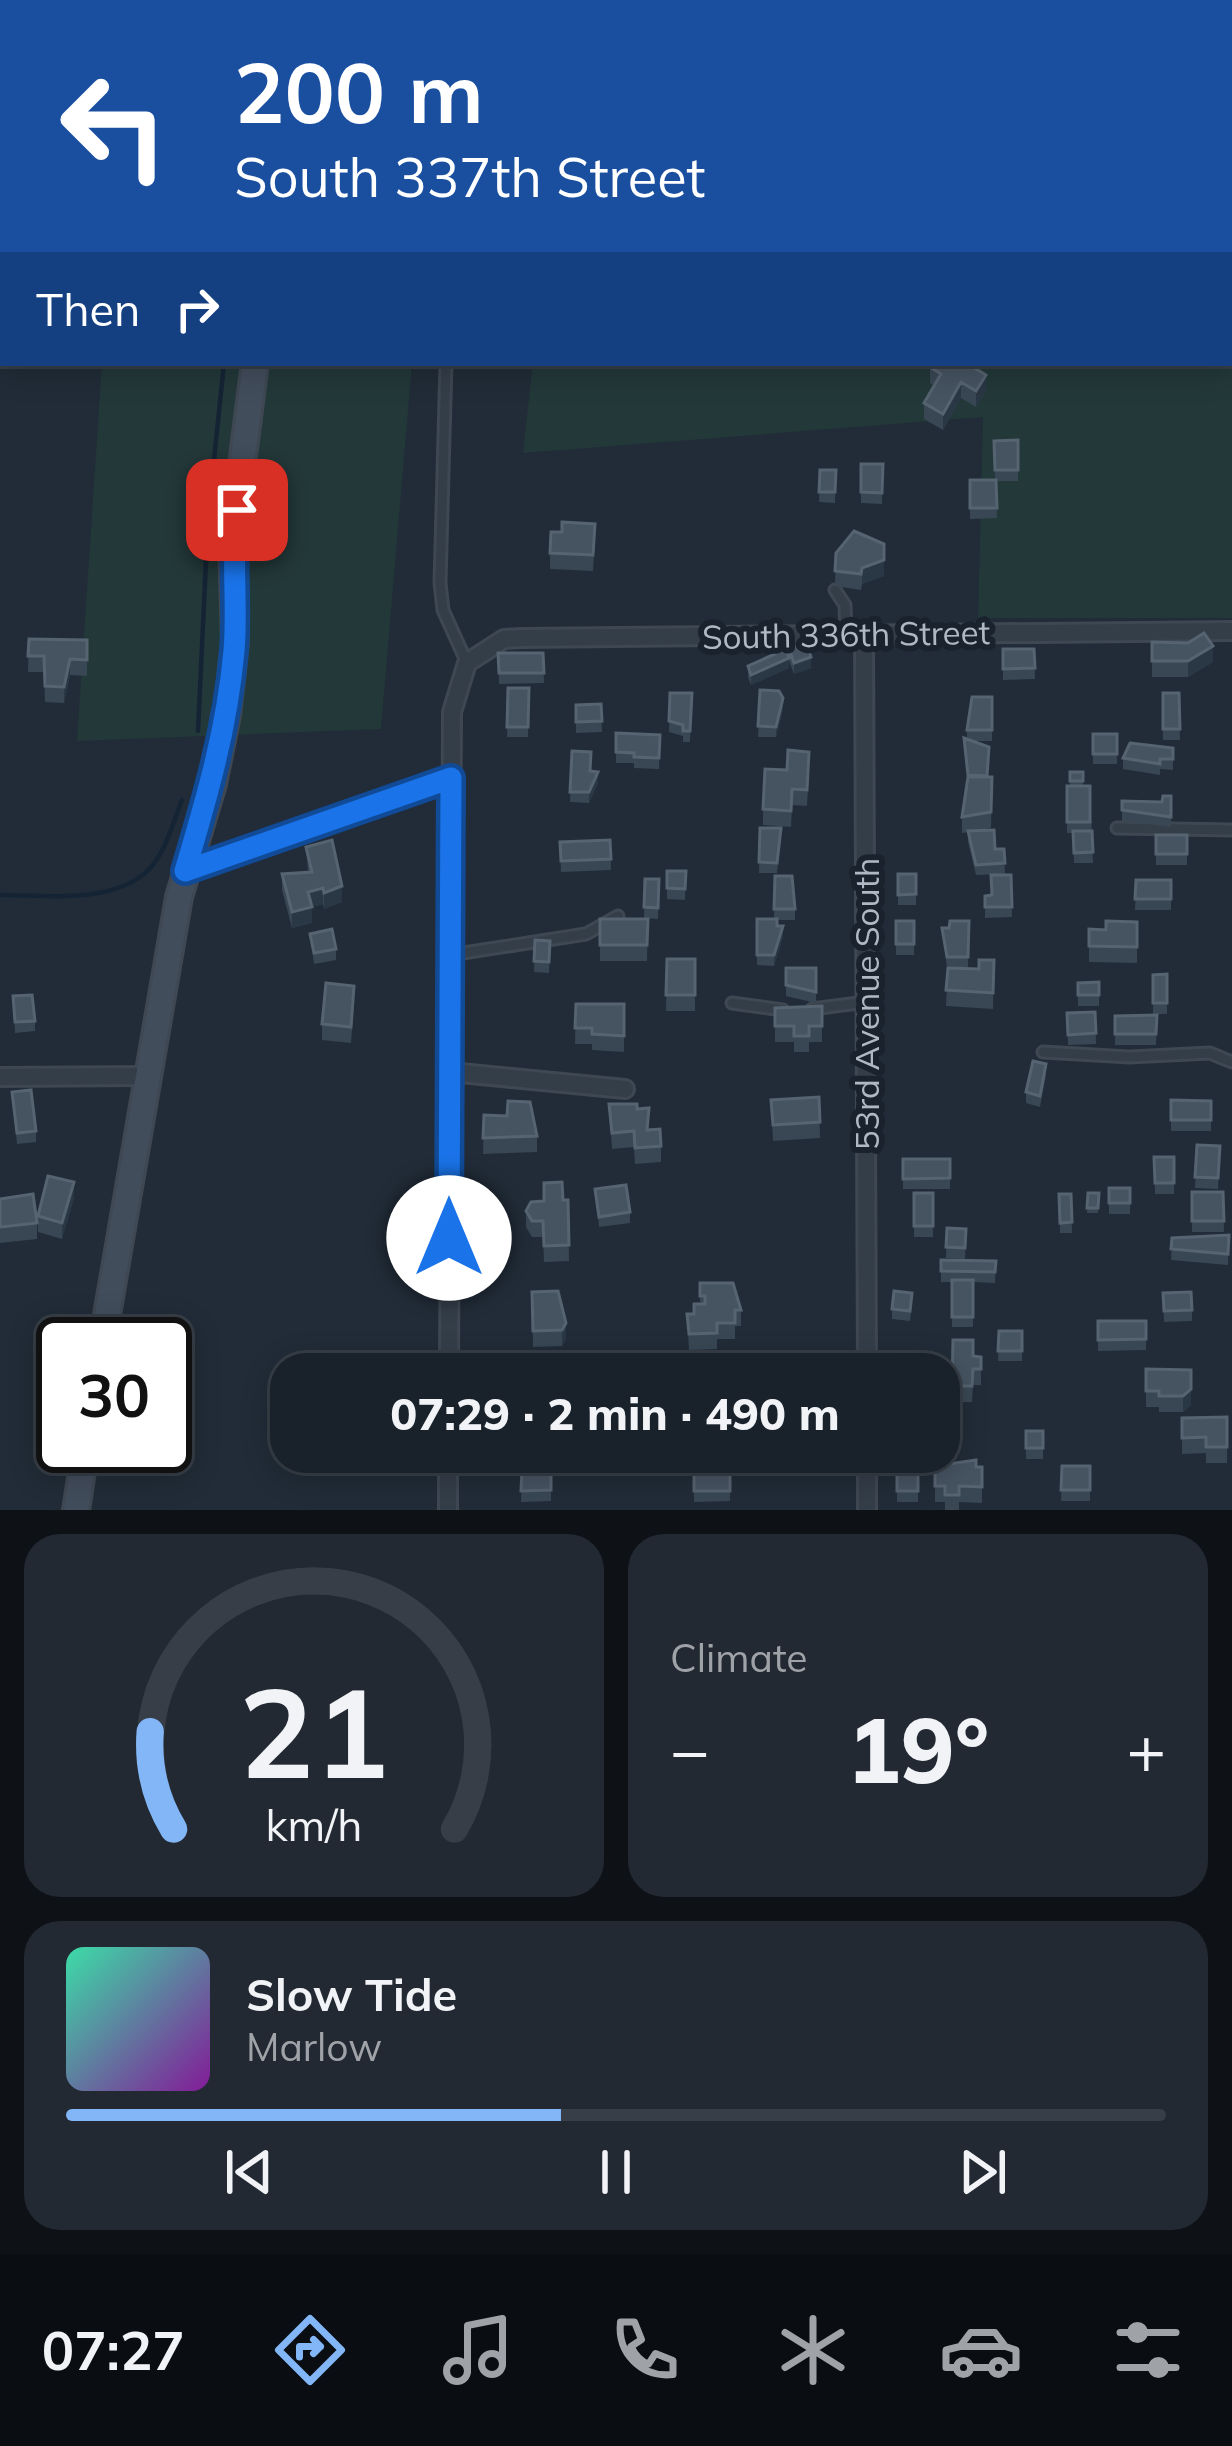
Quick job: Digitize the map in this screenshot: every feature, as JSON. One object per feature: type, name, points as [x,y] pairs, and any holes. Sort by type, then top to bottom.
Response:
[{"type":"street","points":[[106,1317],[144,1076],[185,871],[203,820],[227,715],[235,643],[232,542],[255,366]]},
{"type":"street","name":"South 336th Street","points":[[467,662],[504,639],[522,638],[1232,631]]},
{"type":"street","name":"53rd Avenue South","points":[[855,634],[866,1002],[867,1353]]},
{"type":"street","points":[[448,1353],[451,778],[454,696],[467,662]]},
{"type":"street","points":[[185,871],[451,778]]},
{"type":"street","points":[[450,1072],[625,1089]]},
{"type":"street","points":[[0,1077],[144,1076]]},
{"type":"street","points":[[76,1510],[82,1473]]},
{"type":"street","points":[[448,1473],[448,1510]]},
{"type":"street","points":[[867,1473],[867,1510]]},
{"type":"lane","points":[[446,366],[440,584],[443,610],[467,662]]},
{"type":"lane","points":[[835,590],[855,634]]},
{"type":"lane","points":[[1118,828],[1232,830]]},
{"type":"lane","points":[[451,955],[586,934],[619,916]]},
{"type":"lane","points":[[808,1009],[866,1002]]},
{"type":"lane","points":[[732,1003],[787,1011]]},
{"type":"lane","points":[[1043,1052],[1129,1057],[1210,1053],[1232,1062]]},
{"type":"green space","points":[[102,366],[412,366],[381,729],[77,741]]},
{"type":"green space","points":[[533,366],[1232,366],[1232,618],[978,618],[983,417],[523,453]]},
{"type":"building","points":[[971,366],[986,375],[976,391],[961,382],[943,414],[924,403],[941,374],[930,367]]},
{"type":"building","points":[[1018,440],[1018,470],[995,470],[994,441]]},
{"type":"building","points":[[861,464],[883,464],[882,493],[861,492]]},
{"type":"building","points":[[820,470],[836,470],[835,492],[819,492]]},
{"type":"building","points":[[970,480],[996,480],[997,508],[970,508]]},
{"type":"building","points":[[562,522],[595,524],[593,555],[550,553],[551,532],[562,532]]},
{"type":"building","points":[[854,531],[884,544],[884,560],[862,568],[861,574],[835,571],[836,553]]},
{"type":"building","points":[[1204,633],[1213,646],[1188,661],[1152,661],[1152,642],[1188,643]]},
{"type":"building","points":[[29,639],[87,640],[87,660],[70,659],[64,687],[45,686],[44,656],[28,656]]},
{"type":"building","points":[[806,642],[811,657],[794,663],[789,649]]},
{"type":"building","points":[[786,649],[789,658],[751,675],[748,666]]},
{"type":"building","points":[[1003,649],[1034,649],[1035,668],[1003,669]]},
{"type":"building","points":[[498,653],[543,653],[544,673],[499,673]]},
{"type":"building","points":[[508,688],[529,688],[528,727],[507,727]]},
{"type":"building","points":[[760,690],[779,691],[783,698],[776,727],[758,726]]},
{"type":"building","points":[[670,693],[692,693],[690,731],[669,721]]},
{"type":"building","points":[[1163,693],[1179,693],[1180,729],[1163,729]]},
{"type":"building","points":[[972,697],[992,697],[992,730],[967,730]]},
{"type":"building","points":[[601,704],[602,721],[576,722],[576,705]]},
{"type":"building","points":[[616,733],[660,735],[659,758],[616,752]]},
{"type":"building","points":[[1093,734],[1117,734],[1117,754],[1093,754]]},
{"type":"building","points":[[964,738],[989,747],[987,776],[968,775]]},
{"type":"building","points":[[1130,743],[1173,748],[1173,759],[1160,759],[1160,764],[1123,758]]},
{"type":"building","points":[[788,750],[809,752],[807,790],[792,789],[791,811],[763,809],[765,769],[787,770]]},
{"type":"building","points":[[572,751],[591,752],[590,771],[598,772],[589,792],[570,792]]},
{"type":"building","points":[[1070,772],[1083,772],[1083,781],[1070,781]]},
{"type":"building","points":[[968,777],[992,777],[991,812],[962,817]]},
{"type":"building","points":[[1067,786],[1090,786],[1090,822],[1067,822]]},
{"type":"building","points":[[1163,796],[1171,796],[1171,817],[1122,810],[1122,801],[1162,802]]},
{"type":"building","points":[[760,828],[781,828],[777,863],[759,862]]},
{"type":"building","points":[[994,830],[995,849],[1004,849],[1005,863],[976,865],[968,831]]},
{"type":"building","points":[[1073,831],[1092,831],[1093,852],[1074,853]]},
{"type":"building","points":[[1156,835],[1187,835],[1187,854],[1156,854]]},
{"type":"building","points":[[332,840],[342,886],[324,893],[323,888],[308,892],[312,907],[292,912],[282,874],[312,872],[306,847]]},
{"type":"building","points":[[610,840],[611,859],[561,861],[560,842]]},
{"type":"building","points":[[667,871],[686,871],[685,889],[667,888]]},
{"type":"building","points":[[898,874],[916,874],[916,894],[898,895]]},
{"type":"building","points":[[991,875],[1011,875],[1012,907],[985,907],[985,896],[992,895]]},
{"type":"building","points":[[775,876],[792,876],[795,909],[774,909]]},
{"type":"building","points":[[645,879],[659,879],[658,908],[644,907]]},
{"type":"building","points":[[1136,880],[1171,880],[1171,899],[1135,899]]},
{"type":"building","points":[[600,919],[648,919],[647,945],[600,945]]},
{"type":"building","points":[[757,919],[777,919],[777,926],[783,926],[774,955],[757,955]]},
{"type":"building","points":[[896,921],[914,921],[914,944],[896,944]]},
{"type":"building","points":[[950,921],[969,921],[968,957],[947,957],[942,928],[949,928]]},
{"type":"building","points":[[1106,921],[1137,922],[1137,947],[1089,946],[1089,929],[1106,930]]},
{"type":"building","points":[[332,929],[336,949],[314,953],[310,934]]},
{"type":"building","points":[[535,940],[550,941],[549,962],[534,961]]},
{"type":"building","points":[[667,959],[695,959],[695,995],[666,995]]},
{"type":"building","points":[[979,960],[994,960],[993,993],[946,990],[948,968],[979,969]]},
{"type":"building","points":[[786,968],[816,968],[816,992],[786,985]]},
{"type":"building","points":[[1167,974],[1167,1003],[1153,1003],[1153,975]]},
{"type":"building","points":[[1099,982],[1099,995],[1078,995],[1078,983]]},
{"type":"building","points":[[326,983],[354,986],[351,1027],[322,1024]]},
{"type":"building","points":[[32,995],[35,1021],[15,1022],[13,996]]},
{"type":"building","points":[[576,1004],[624,1004],[624,1036],[575,1028]]},
{"type":"building","points":[[822,1006],[822,1026],[809,1026],[809,1036],[794,1036],[794,1026],[775,1026],[775,1008]]},
{"type":"building","points":[[1095,1012],[1096,1033],[1068,1035],[1067,1013]]},
{"type":"building","points":[[1157,1015],[1156,1034],[1115,1034],[1115,1016]]},
{"type":"building","points":[[1033,1061],[1046,1064],[1040,1096],[1026,1092]]},
{"type":"building","points":[[31,1090],[36,1131],[17,1133],[12,1092]]},
{"type":"building","points":[[819,1097],[820,1122],[773,1125],[771,1100]]},
{"type":"building","points":[[1171,1100],[1211,1101],[1211,1120],[1171,1120]]},
{"type":"building","points":[[508,1101],[530,1102],[537,1136],[483,1138],[484,1115],[507,1116]]},
{"type":"building","points":[[609,1104],[649,1108],[647,1130],[660,1129],[661,1146],[635,1148],[634,1131],[612,1133]]},
{"type":"building","points":[[1197,1145],[1220,1146],[1218,1178],[1195,1177]]},
{"type":"building","points":[[1154,1157],[1174,1157],[1174,1183],[1155,1183]]},
{"type":"building","points":[[903,1159],[950,1159],[950,1178],[903,1179]]},
{"type":"building","points":[[48,1176],[74,1182],[62,1223],[38,1216]]},
{"type":"building","points":[[562,1182],[563,1200],[568,1200],[569,1245],[544,1246],[543,1221],[532,1221],[526,1211],[531,1202],[544,1201],[544,1183]]},
{"type":"building","points":[[626,1185],[630,1212],[599,1217],[595,1189]]},
{"type":"building","points":[[1109,1188],[1130,1188],[1130,1203],[1109,1203]]},
{"type":"building","points":[[1192,1192],[1223,1192],[1224,1221],[1192,1221]]},
{"type":"building","points":[[914,1193],[933,1193],[933,1226],[914,1226]]},
{"type":"building","points":[[1088,1193],[1099,1193],[1098,1208],[1087,1208]]},
{"type":"building","points":[[33,1194],[37,1223],[0,1227],[0,1199]]},
{"type":"building","points":[[1059,1194],[1071,1194],[1072,1222],[1060,1223]]},
{"type":"building","points":[[947,1228],[966,1229],[965,1248],[946,1247]]},
{"type":"building","points":[[1229,1235],[1228,1254],[1171,1249],[1172,1238]]},
{"type":"building","points":[[941,1260],[996,1261],[995,1272],[941,1271]]},
{"type":"building","points":[[952,1280],[973,1280],[973,1317],[952,1317]]},
{"type":"building","points":[[700,1283],[733,1283],[741,1310],[735,1310],[735,1323],[717,1323],[717,1333],[689,1334],[687,1314],[694,1314],[694,1304],[705,1304]]},
{"type":"building","points":[[558,1291],[566,1323],[562,1330],[533,1331],[532,1292]]},
{"type":"building","points":[[894,1291],[912,1293],[910,1311],[892,1309]]},
{"type":"building","points":[[1191,1292],[1192,1310],[1164,1311],[1163,1293]]},
{"type":"building","points":[[1098,1321],[1146,1321],[1146,1339],[1098,1340]]},
{"type":"building","points":[[999,1331],[1022,1331],[1022,1351],[998,1351]]},
{"type":"building","points":[[953,1340],[973,1340],[973,1356],[981,1357],[981,1369],[973,1369],[972,1386],[960,1386],[960,1353],[953,1353]]},
{"type":"building","points":[[1146,1369],[1191,1370],[1191,1389],[1183,1396],[1146,1391]]},
{"type":"building","points":[[1227,1417],[1227,1447],[1206,1447],[1206,1437],[1182,1438],[1182,1418]]},
{"type":"building","points":[[1026,1431],[1043,1431],[1043,1448],[1026,1448]]},
{"type":"building","points":[[976,1460],[976,1467],[982,1467],[982,1487],[959,1486],[959,1495],[945,1495],[945,1486],[935,1486],[935,1473],[960,1473],[960,1462]]},
{"type":"building","points":[[1062,1466],[1090,1466],[1090,1490],[1061,1490]]},
{"type":"building","points":[[522,1473],[551,1473],[551,1490],[521,1491]]},
{"type":"building","points":[[694,1473],[730,1473],[730,1491],[694,1491]]},
{"type":"building","points":[[897,1473],[918,1473],[918,1491],[897,1491]]},
{"type":"waterway","points":[[198,731],[208,518],[224,366]]},
{"type":"waterway","points":[[0,895],[83,895],[124,886],[155,862],[182,800]]},
{"type":"route","points":[[237,510],[232,542],[235,643],[227,715],[219,761],[185,871],[451,778],[449,1238]]}]
